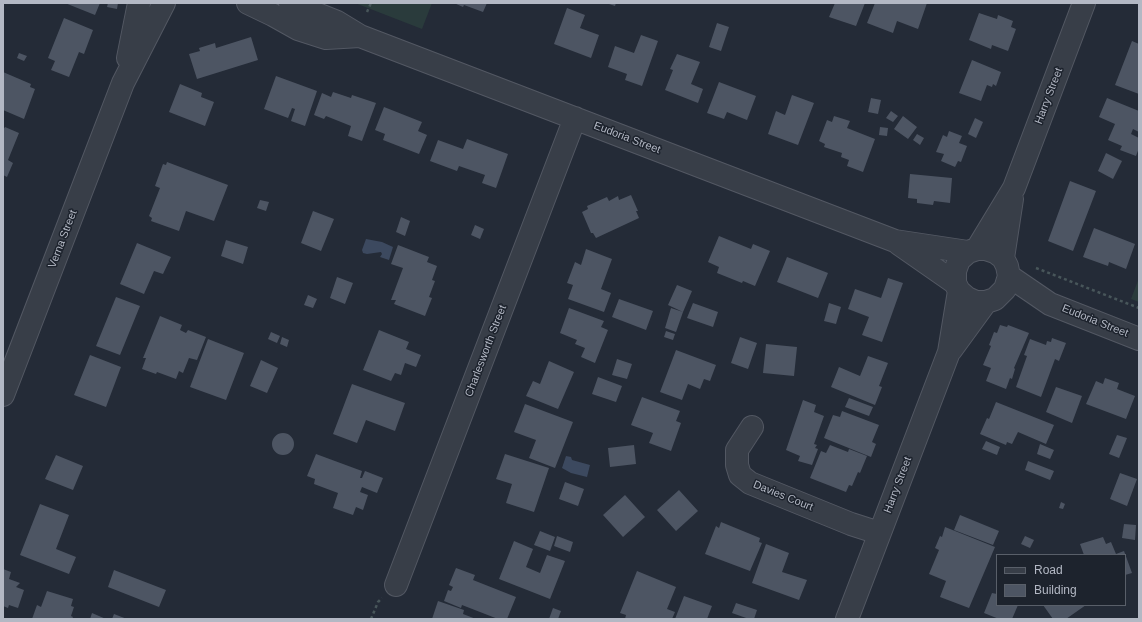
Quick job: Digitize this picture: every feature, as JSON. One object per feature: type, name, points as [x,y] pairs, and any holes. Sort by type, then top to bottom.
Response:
[{"type":"street","name":"Verna Street","points":[[123,83],[139,3]]},
{"type":"street","name":"Verna Street","points":[[3,395],[123,83],[164,3]]},
{"type":"street","name":"Eudoria Street","points":[[248,3],[298,29],[326,38],[360,36]]},
{"type":"street","name":"Eudoria Street","points":[[290,3],[337,22],[360,36],[895,241],[972,250]]},
{"type":"street","name":"Harry Street","points":[[972,250],[1014,188],[1084,3]]},
{"type":"street","name":"Charlesworth Street","points":[[396,585],[575,118]]},
{"type":"street","name":"Harry Street","points":[[1006,267],[1014,188]]},
{"type":"street","name":"Eudoria Street","points":[[895,241],[957,287]]},
{"type":"street","points":[[986,249],[995,252],[1006,267],[1005,289],[991,301],[976,302],[967,298],[957,287],[955,271],[959,260],[972,250],[986,249]]},
{"type":"street","name":"Eudoria Street","points":[[1006,267],[1050,304]]},
{"type":"street","name":"Harry Street","points":[[847,619],[949,352],[957,287]]},
{"type":"street","name":"Eudoria Street","points":[[991,301],[1050,304],[1139,339]]},
{"type":"street","name":"Harry Street","points":[[949,352],[991,301]]},
{"type":"street","name":"Davies Court","points":[[752,427],[737,450],[737,465],[740,475],[750,483],[851,524],[879,533]]},
{"type":"path","points":[[367,12],[371,3]]},
{"type":"path","points":[[1036,268],[1139,308]]},
{"type":"shaded area","points":[[355,3],[432,3],[422,29]]},
{"type":"shaded area","points":[[1139,278],[1139,302],[1131,299]]},
{"type":"water","points":[[366,239],[382,242],[393,247],[389,260],[380,257],[382,254],[381,252],[367,254],[363,253],[362,250]]},
{"type":"water","points":[[566,456],[571,457],[572,460],[590,465],[587,477],[571,473],[562,468]]},
{"type":"building","points":[[65,3],[100,3],[95,15]]},
{"type":"building","points":[[108,3],[118,3],[117,9],[107,7]]},
{"type":"building","points":[[454,3],[487,3],[483,12]]},
{"type":"building","points":[[606,3],[616,3],[615,6]]},
{"type":"building","points":[[835,3],[865,3],[856,26],[829,17]]},
{"type":"building","points":[[875,3],[927,3],[918,29],[897,21],[893,33],[867,23]]},
{"type":"building","points":[[567,8],[585,15],[580,28],[599,35],[591,58],[554,44]]},
{"type":"building","points":[[979,13],[997,19],[998,15],[1013,21],[1011,27],[1016,29],[1008,51],[992,45],[991,49],[969,40]]},
{"type":"building","points":[[64,18],[93,30],[84,54],[79,52],[69,77],[51,70],[55,61],[48,58]]},
{"type":"building","points":[[717,23],[729,27],[721,51],[709,47]]},
{"type":"building","points":[[641,35],[658,41],[642,86],[625,80],[627,74],[608,67],[615,46],[634,53]]},
{"type":"building","points":[[251,37],[258,60],[197,79],[189,54],[200,51],[199,48],[215,43],[216,48]]},
{"type":"building","points":[[1132,41],[1139,44],[1139,94],[1115,85]]},
{"type":"building","points":[[19,53],[27,56],[24,61],[17,58]]},
{"type":"building","points":[[677,54],[700,62],[691,84],[703,89],[698,103],[665,90],[673,70],[670,69]]},
{"type":"building","points":[[972,60],[1001,72],[996,86],[993,84],[992,87],[987,85],[981,101],[959,93]]},
{"type":"building","points":[[3,72],[31,84],[30,87],[35,89],[24,119],[3,110]]},
{"type":"building","points":[[276,76],[317,91],[305,126],[291,121],[295,109],[292,108],[288,118],[264,109]]},
{"type":"building","points":[[719,82],[756,96],[747,120],[727,112],[724,119],[707,113]]},
{"type":"building","points":[[180,84],[202,93],[201,97],[214,102],[205,126],[169,112]]},
{"type":"building","points":[[333,92],[351,98],[352,95],[376,103],[362,141],[348,136],[351,126],[326,116],[324,119],[314,115],[322,93],[331,97]]},
{"type":"building","points":[[792,95],[814,103],[798,145],[768,134],[776,111],[785,115]]},
{"type":"building","points":[[871,98],[881,100],[878,114],[868,112]]},
{"type":"building","points":[[1107,98],[1139,111],[1139,132],[1133,129],[1131,134],[1139,138],[1139,148],[1136,156],[1120,150],[1122,146],[1108,140],[1115,124],[1099,117]]},
{"type":"building","points":[[384,107],[422,122],[418,131],[427,135],[419,154],[383,140],[385,134],[375,130]]},
{"type":"building","points":[[891,111],[898,116],[893,122],[886,118]]},
{"type":"building","points":[[834,116],[850,121],[847,128],[875,139],[863,172],[847,166],[849,160],[841,157],[842,153],[824,147],[825,144],[819,141],[827,120],[832,122]]},
{"type":"building","points":[[903,116],[917,127],[908,139],[894,129]]},
{"type":"building","points":[[975,118],[983,122],[976,138],[968,134]]},
{"type":"building","points":[[5,127],[19,133],[8,160],[13,163],[7,177],[3,175],[3,130]]},
{"type":"building","points":[[880,127],[888,128],[887,136],[879,135]]},
{"type":"building","points":[[949,131],[962,136],[959,143],[967,146],[961,162],[958,161],[955,167],[941,161],[944,154],[936,152],[943,135],[947,137]]},
{"type":"building","points":[[917,134],[924,138],[920,145],[913,140]]},
{"type":"building","points":[[467,139],[508,154],[496,188],[482,183],[485,175],[459,166],[457,171],[430,161],[438,140],[463,149]]},
{"type":"building","points":[[1106,153],[1122,161],[1113,179],[1098,171]]},
{"type":"building","points":[[167,162],[228,185],[214,221],[186,211],[179,231],[151,221],[152,218],[149,216],[160,188],[155,186],[163,164],[166,165]]},
{"type":"building","points":[[910,174],[952,178],[950,203],[934,201],[933,205],[917,203],[917,199],[908,198]]},
{"type":"building","points":[[1070,181],[1096,191],[1073,251],[1048,241]]},
{"type":"building","points":[[631,195],[638,211],[636,211],[639,218],[596,238],[593,233],[591,233],[582,212],[588,209],[587,206],[607,197],[609,201],[618,196],[619,200]]},
{"type":"building","points":[[260,200],[269,202],[266,211],[257,208]]},
{"type":"building","points":[[313,211],[334,219],[321,251],[301,243]]},
{"type":"building","points":[[401,217],[410,221],[405,236],[396,232]]},
{"type":"building","points":[[475,225],[484,229],[480,239],[471,235]]},
{"type":"building","points":[[1094,228],[1135,244],[1126,269],[1109,262],[1108,266],[1083,257]]},
{"type":"building","points":[[719,236],[751,249],[753,244],[770,251],[755,286],[743,281],[742,283],[717,273],[719,267],[708,262]]},
{"type":"building","points":[[226,240],[248,247],[243,264],[221,256]]},
{"type":"building","points":[[137,243],[171,257],[163,274],[154,271],[144,294],[120,284]]},
{"type":"building","points":[[398,245],[429,257],[427,262],[437,266],[432,280],[435,281],[429,297],[432,298],[425,316],[394,304],[396,300],[391,300],[403,268],[391,264]]},
{"type":"building","points":[[586,249],[612,259],[601,289],[611,293],[604,312],[568,299],[573,285],[567,283],[575,262],[581,265]]},
{"type":"building","points":[[787,257],[828,273],[818,298],[777,282]]},
{"type":"building","points":[[337,277],[353,283],[345,304],[330,298]]},
{"type":"building","points":[[888,278],[903,283],[882,342],[862,335],[869,317],[848,309],[855,289],[881,298]]},
{"type":"building","points":[[677,285],[692,291],[683,312],[668,305]]},
{"type":"building","points":[[308,295],[317,299],[313,308],[304,305]]},
{"type":"building","points":[[116,297],[140,306],[120,355],[96,346]]},
{"type":"building","points":[[619,299],[653,311],[646,330],[612,317]]},
{"type":"building","points":[[693,303],[718,312],[713,327],[687,318]]},
{"type":"building","points":[[829,303],[841,307],[836,324],[824,321]]},
{"type":"building","points":[[569,308],[604,321],[601,327],[608,330],[595,363],[581,357],[585,348],[575,344],[577,340],[560,333]]},
{"type":"building","points":[[671,308],[683,312],[676,332],[665,328]]},
{"type":"building","points":[[160,316],[182,325],[180,330],[186,333],[188,330],[206,337],[197,360],[189,358],[183,373],[179,371],[176,379],[157,372],[156,374],[142,369],[146,358],[143,358]]},
{"type":"building","points":[[1000,325],[1007,327],[1008,325],[1029,333],[1014,368],[1012,379],[1010,378],[1006,389],[986,381],[991,368],[983,365],[991,346],[989,345],[994,332],[997,333]]},
{"type":"building","points":[[379,330],[409,342],[406,349],[421,355],[416,367],[405,363],[401,375],[395,373],[391,381],[363,370]]},
{"type":"building","points":[[666,331],[675,334],[673,340],[664,337]]},
{"type":"building","points":[[271,332],[280,336],[277,343],[268,339]]},
{"type":"building","points":[[282,337],[289,340],[287,347],[280,344]]},
{"type":"building","points":[[740,337],[757,343],[748,369],[731,363]]},
{"type":"building","points":[[1052,338],[1066,343],[1059,361],[1055,359],[1041,397],[1016,387],[1027,356],[1024,355],[1030,339],[1046,345],[1047,341],[1051,342]]},
{"type":"building","points":[[208,339],[244,353],[226,400],[190,387]]},
{"type":"building","points":[[766,344],[797,347],[794,376],[763,373]]},
{"type":"building","points":[[676,350],[716,365],[710,381],[704,379],[700,389],[688,384],[682,400],[660,392]]},
{"type":"building","points":[[90,355],[121,367],[106,407],[74,395]]},
{"type":"building","points":[[868,356],[888,363],[879,386],[882,387],[875,405],[831,387],[839,367],[860,376]]},
{"type":"building","points":[[617,359],[632,364],[627,379],[612,375]]},
{"type":"building","points":[[261,360],[278,368],[267,393],[250,386]]},
{"type":"building","points":[[549,361],[574,372],[558,409],[526,396],[533,381],[540,384]]},
{"type":"building","points":[[598,377],[622,386],[616,402],[592,394]]},
{"type":"building","points":[[1105,378],[1119,383],[1117,389],[1135,396],[1126,419],[1086,404],[1096,381],[1103,384]]},
{"type":"building","points":[[352,384],[405,403],[395,431],[366,420],[357,443],[333,434]]},
{"type":"building","points":[[1056,387],[1082,396],[1072,423],[1046,412]]},
{"type":"building","points":[[642,397],[680,411],[676,421],[681,423],[671,451],[649,443],[653,433],[631,425]]},
{"type":"building","points":[[849,398],[873,407],[869,416],[845,407]]},
{"type":"building","points":[[803,400],[816,405],[814,412],[824,416],[814,444],[817,445],[815,448],[818,449],[812,465],[798,461],[800,456],[786,450]]},
{"type":"building","points":[[996,402],[1054,425],[1046,444],[1018,432],[1012,444],[1007,442],[1006,445],[980,434],[987,418],[989,419]]},
{"type":"building","points":[[525,404],[573,422],[555,468],[529,458],[536,440],[514,432]]},
{"type":"building","points":[[842,411],[879,425],[872,442],[876,444],[871,457],[824,438],[833,415],[840,417]]},
{"type":"building","points":[[283,433],[291,436],[294,444],[291,452],[283,455],[275,452],[272,444],[275,436]]},
{"type":"building","points":[[1117,435],[1127,438],[1119,458],[1109,454]]},
{"type":"building","points":[[986,441],[1000,447],[997,455],[982,449]]},
{"type":"building","points":[[1040,444],[1054,450],[1050,459],[1037,454]]},
{"type":"building","points":[[634,445],[636,464],[610,467],[608,448]]},
{"type":"building","points":[[830,445],[848,452],[849,449],[867,456],[860,473],[858,472],[852,486],[849,485],[846,492],[810,478],[821,451],[826,453]]},
{"type":"building","points":[[316,454],[362,471],[360,478],[362,478],[365,471],[383,478],[377,493],[362,487],[360,492],[368,495],[363,510],[356,507],[353,515],[333,508],[338,493],[314,484],[315,479],[307,476]]},
{"type":"building","points":[[505,454],[549,468],[534,512],[506,503],[512,484],[496,479]]},
{"type":"building","points":[[56,455],[83,466],[73,490],[45,479]]},
{"type":"building","points":[[1028,461],[1054,471],[1050,480],[1025,470]]},
{"type":"building","points":[[1120,473],[1137,479],[1127,506],[1110,499]]},
{"type":"building","points":[[565,482],[584,489],[578,506],[559,499]]},
{"type":"building","points":[[679,490],[698,511],[676,531],[657,510]]},
{"type":"building","points":[[625,495],[645,517],[623,537],[603,515]]},
{"type":"building","points":[[1061,502],[1065,504],[1063,509],[1059,508]]},
{"type":"building","points":[[40,504],[69,515],[56,549],[76,557],[69,574],[20,555]]},
{"type":"building","points":[[960,515],[999,531],[993,545],[954,530]]},
{"type":"building","points":[[721,522],[760,538],[759,542],[762,543],[750,571],[705,554],[716,526],[719,528]]},
{"type":"building","points":[[1124,524],[1136,525],[1135,540],[1122,538]]},
{"type":"building","points":[[945,527],[995,547],[969,608],[940,597],[946,581],[929,574],[939,550],[935,548],[940,536],[942,537]]},
{"type":"building","points":[[540,531],[555,537],[550,551],[534,545]]},
{"type":"building","points":[[557,536],[573,542],[570,552],[554,546]]},
{"type":"building","points":[[1025,536],[1034,540],[1030,548],[1021,544]]},
{"type":"building","points":[[1103,537],[1106,544],[1111,542],[1116,554],[1084,554],[1080,544]]},
{"type":"building","points":[[514,541],[533,549],[526,567],[540,573],[547,555],[565,561],[550,599],[499,579]]},
{"type":"building","points":[[766,544],[789,553],[782,572],[807,580],[799,600],[752,583]]},
{"type":"building","points":[[1124,551],[1125,554],[1116,554]]},
{"type":"building","points":[[1126,556],[1132,573],[1126,575]]},
{"type":"building","points":[[456,568],[475,575],[473,580],[516,597],[507,619],[498,619],[462,605],[461,608],[444,601],[448,590],[451,591],[453,587],[449,585]]},
{"type":"building","points":[[3,569],[11,572],[9,579],[20,583],[16,587],[24,590],[18,608],[9,605],[8,608],[3,606]]},
{"type":"building","points":[[114,570],[166,590],[159,607],[108,587]]},
{"type":"building","points":[[637,571],[676,587],[667,609],[675,612],[672,619],[625,619],[626,615],[620,613]]},
{"type":"building","points":[[47,591],[73,599],[71,606],[74,607],[71,616],[73,617],[72,619],[32,619],[37,605],[41,607]]},
{"type":"building","points":[[992,593],[996,594],[996,606],[1018,606],[1012,619],[999,619],[984,613]]},
{"type":"building","points":[[684,596],[712,606],[707,619],[675,619]]},
{"type":"building","points":[[438,601],[464,610],[463,614],[476,619],[432,619]]},
{"type":"building","points":[[736,603],[757,610],[754,619],[749,619],[732,613]]},
{"type":"building","points":[[1044,606],[1085,606],[1066,619],[1053,619]]},
{"type":"building","points":[[553,608],[561,611],[558,619],[549,619]]},
{"type":"building","points":[[92,613],[106,619],[90,619]]},
{"type":"building","points":[[114,614],[127,619],[112,619]]}]
